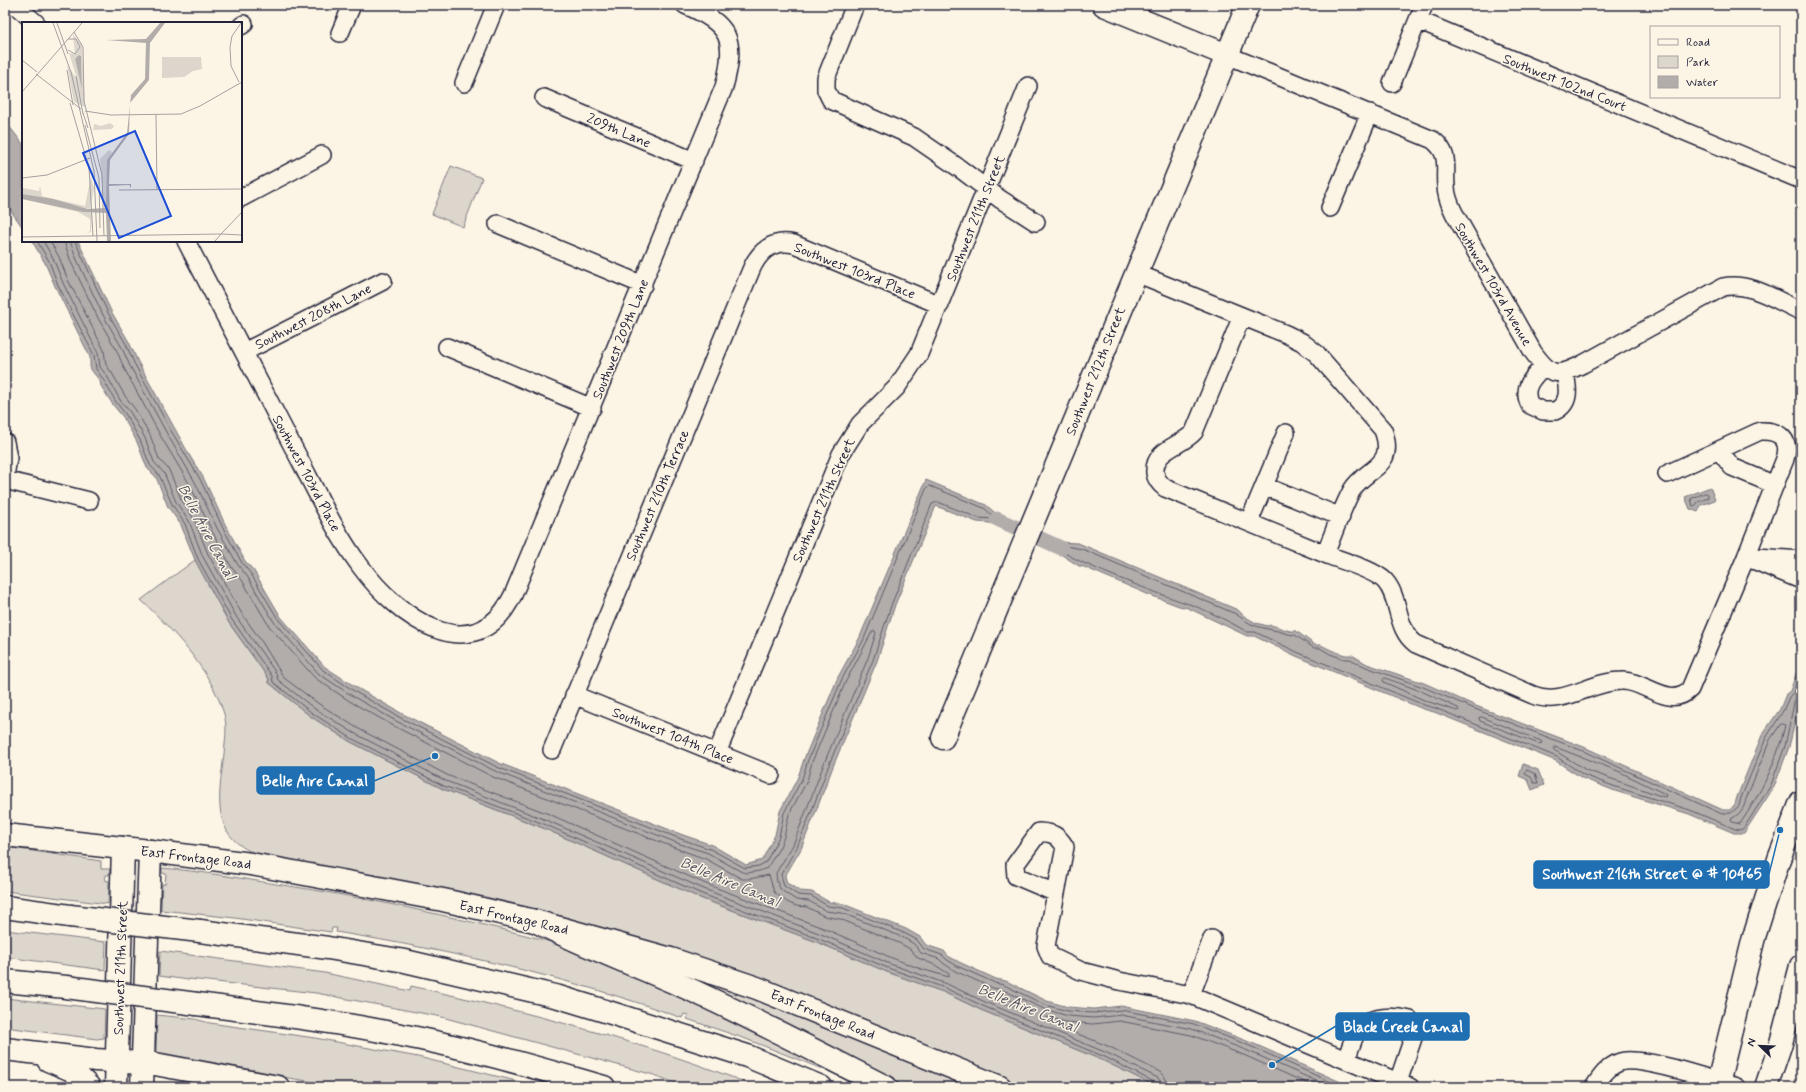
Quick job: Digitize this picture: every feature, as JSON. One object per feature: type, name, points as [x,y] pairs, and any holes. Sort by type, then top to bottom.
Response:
[{"type":"main road","points":[[1104,5],[1227,55]]},
{"type":"main road","name":"Southwest 212th Street","points":[[943,738],[1248,5]]},
{"type":"main road","points":[[1724,1085],[1754,937],[1775,871],[1801,802]]},
{"type":"main road","name":"East Frontage Road","points":[[5,835],[150,851],[258,866],[443,900],[535,921],[671,959],[757,988],[1000,1087]]},
{"type":"main road","name":"Southwest 211th Street","points":[[116,1087],[123,848]]},
{"type":"main road","name":"Southwest 211th Street","points":[[142,1087],[150,851]]},
{"type":"main road","points":[[5,907],[70,916],[200,930],[328,948],[405,961],[559,998],[605,1011],[747,1056],[821,1087]]},
{"type":"main road","points":[[535,921],[565,937],[703,995],[886,1087]]},
{"type":"main road","points":[[1766,1087],[1783,1036],[1801,966]]},
{"type":"main road","points":[[5,981],[66,987],[299,1017],[402,1035],[504,1059],[604,1087]]},
{"type":"main road","points":[[5,1049],[144,1063],[278,1087]]},
{"type":"main road","points":[[33,1052],[72,1070],[89,1087]]},
{"type":"street","points":[[340,33],[352,5]]},
{"type":"street","points":[[464,83],[496,5]]},
{"type":"street","name":"Southwest 209th Lane","points":[[487,627],[502,614],[513,595],[592,408],[724,87],[728,70],[728,40],[726,34],[717,22],[685,5]]},
{"type":"street","points":[[855,5],[829,68],[825,84],[828,96],[835,102],[914,137],[959,168],[986,189],[1036,222]]},
{"type":"street","points":[[1392,83],[1424,5]]},
{"type":"street","name":"Southwest 102nd Court","points":[[1418,20],[1801,180]]},
{"type":"street","name":"Southwest 103rd Avenue","points":[[1227,55],[1433,140],[1443,150],[1447,196],[1454,213],[1532,352],[1544,366]]},
{"type":"street","name":"Southwest 211th Street","points":[[717,753],[841,454],[860,424],[897,386],[912,367],[919,354],[1028,86]]},
{"type":"street","name":"209th Lane","points":[[544,98],[694,161]]},
{"type":"street","points":[[1330,208],[1370,113]]},
{"type":"street","points":[[242,197],[322,155]]},
{"type":"street","points":[[498,224],[643,285]]},
{"type":"street","name":"Southwest 103rd Place","points":[[187,242],[341,538],[366,573],[394,602],[430,628],[448,634],[460,634],[476,632],[487,627]]},
{"type":"street","name":"Southwest 103rd Place","points":[[770,246],[781,242],[802,247],[940,305]]},
{"type":"street","name":"Southwest 210th Terrace","points":[[552,750],[753,264],[758,255],[770,246]]},
{"type":"street","points":[[1136,273],[1286,334],[1310,348],[1383,430],[1387,446],[1382,462],[1373,472],[1356,484],[1325,554]]},
{"type":"street","name":"Southwest 208th Lane","points":[[244,352],[383,280]]},
{"type":"street","points":[[1565,372],[1568,392],[1564,404],[1555,411],[1543,411],[1530,405],[1526,394],[1530,381],[1544,366],[1555,373],[1565,372],[1626,341],[1723,287],[1731,285],[1746,287],[1801,312]]},
{"type":"street","points":[[1242,316],[1194,432],[1189,438],[1166,450],[1160,456],[1155,470],[1156,478],[1160,484],[1165,488],[1372,572],[1384,580],[1390,591],[1406,636],[1416,644],[1509,686],[1540,698],[1563,698],[1616,681],[1632,682],[1669,697],[1680,696],[1690,689],[1775,485],[1788,451],[1786,442],[1783,437],[1768,431],[1760,431],[1667,474]]},
{"type":"street","points":[[447,347],[592,408]]},
{"type":"street","points":[[1250,522],[1286,433]]},
{"type":"street","points":[[5,442],[8,458],[5,476]]},
{"type":"street","points":[[1719,450],[1732,467],[1775,485]]},
{"type":"street","points":[[5,480],[89,501]]},
{"type":"street","points":[[1264,486],[1341,517]]},
{"type":"street","points":[[1746,557],[1801,560]]},
{"type":"street","points":[[1746,557],[1801,580]]},
{"type":"street","name":"Southwest 104th Place","points":[[574,695],[771,775]]},
{"type":"street","points":[[1056,893],[1046,946],[1050,956],[1081,971],[1120,981],[1191,995],[1404,1085],[1415,1028],[1410,1020],[1396,1017],[1374,1019],[1360,1028],[1346,1060]]},
{"type":"street","points":[[1191,995],[1212,939]]},
{"type":"street","points":[[1594,1087],[1602,1074],[1620,1062],[1642,1060],[1724,1085]]},
{"type":"green space","points":[[451,166],[482,178],[463,227],[432,214]]},
{"type":"green space","points":[[195,560],[229,623],[269,679],[268,682],[310,716],[349,741],[443,789],[543,828],[700,898],[817,942],[887,972],[943,992],[981,1010],[1104,1061],[1157,1087],[1021,1087],[872,1025],[437,888],[259,855],[242,846],[230,836],[223,823],[220,809],[221,778],[226,727],[224,715],[217,695],[200,665],[189,651],[141,600]]},
{"type":"green space","points":[[5,847],[101,861],[101,869],[110,869],[109,875],[106,875],[105,880],[109,881],[108,904],[5,891]]},
{"type":"green space","points":[[162,868],[219,875],[375,901],[472,922],[551,942],[553,945],[557,944],[625,968],[868,1087],[746,1039],[687,1019],[688,1015],[684,1014],[682,1018],[598,990],[555,978],[467,957],[336,932],[337,928],[332,928],[331,932],[235,918],[161,910],[162,884],[165,884],[166,874],[162,873]]},
{"type":"green space","points":[[5,930],[106,942],[105,970],[5,957]]},
{"type":"green space","points":[[160,951],[325,973],[410,991],[411,986],[499,1006],[629,1042],[757,1087],[686,1087],[654,1075],[442,1017],[316,993],[159,976]]},
{"type":"green space","points":[[646,962],[753,997],[980,1087],[902,1087],[785,1028]]},
{"type":"green space","points":[[5,998],[105,1009],[104,1038],[97,1039],[5,1027]]},
{"type":"green space","points":[[157,1015],[195,1019],[210,1023],[315,1038],[418,1057],[541,1087],[346,1087],[156,1056]]},
{"type":"water","points":[[5,121],[22,143],[22,227],[9,208],[5,205]]},
{"type":"water","points":[[33,242],[78,242],[111,311],[191,458],[203,477],[225,524],[245,561],[254,571],[281,617],[325,667],[359,689],[401,713],[499,763],[712,845],[746,865],[762,860],[775,835],[780,811],[798,777],[838,677],[859,639],[926,480],[986,505],[1000,517],[1017,525],[1015,530],[1001,524],[977,522],[936,506],[895,605],[877,661],[834,764],[801,849],[785,876],[787,883],[800,891],[812,892],[829,902],[843,904],[906,929],[920,937],[926,945],[944,951],[948,956],[959,962],[996,979],[1006,981],[1047,1001],[1068,1007],[1094,1009],[1121,1006],[1195,1021],[1252,1043],[1352,1087],[1157,1087],[1104,1061],[981,1010],[943,992],[887,972],[817,942],[700,898],[543,828],[443,789],[349,741],[310,716],[268,682],[269,679],[229,623],[195,560],[181,525],[168,507],[156,477],[147,468],[137,442],[123,417],[113,405],[101,386],[100,381],[92,371],[90,367],[90,357],[45,263]]},
{"type":"water","points":[[1710,487],[1715,500],[1701,505],[1698,512],[1690,509],[1685,497]]},
{"type":"water","points":[[1044,537],[1058,542],[1078,543],[1083,545],[1238,610],[1244,616],[1256,623],[1296,631],[1315,645],[1321,645],[1345,655],[1352,655],[1367,664],[1424,683],[1476,706],[1584,747],[1723,810],[1730,810],[1735,804],[1762,735],[1780,709],[1786,694],[1790,691],[1801,660],[1801,697],[1789,747],[1774,787],[1744,833],[1734,833],[1689,814],[1615,791],[1582,778],[1556,761],[1434,712],[1423,709],[1296,656],[1254,636],[1247,636],[1188,608],[1147,594],[1079,566],[1051,548],[1041,544]]},
{"type":"water","points":[[1523,764],[1538,770],[1544,785],[1532,790],[1528,780],[1519,776]]},
{"type":"waterway","points":[[997,519],[1061,548]]},
{"type":"place","name":"Belle Aire Canal","points":[[435,756]]},
{"type":"place","name":"Southwest 216th Street @ # 10465","points":[[1780,830]]},
{"type":"place","name":"Black Creek Canal","points":[[1272,1065]]}]
